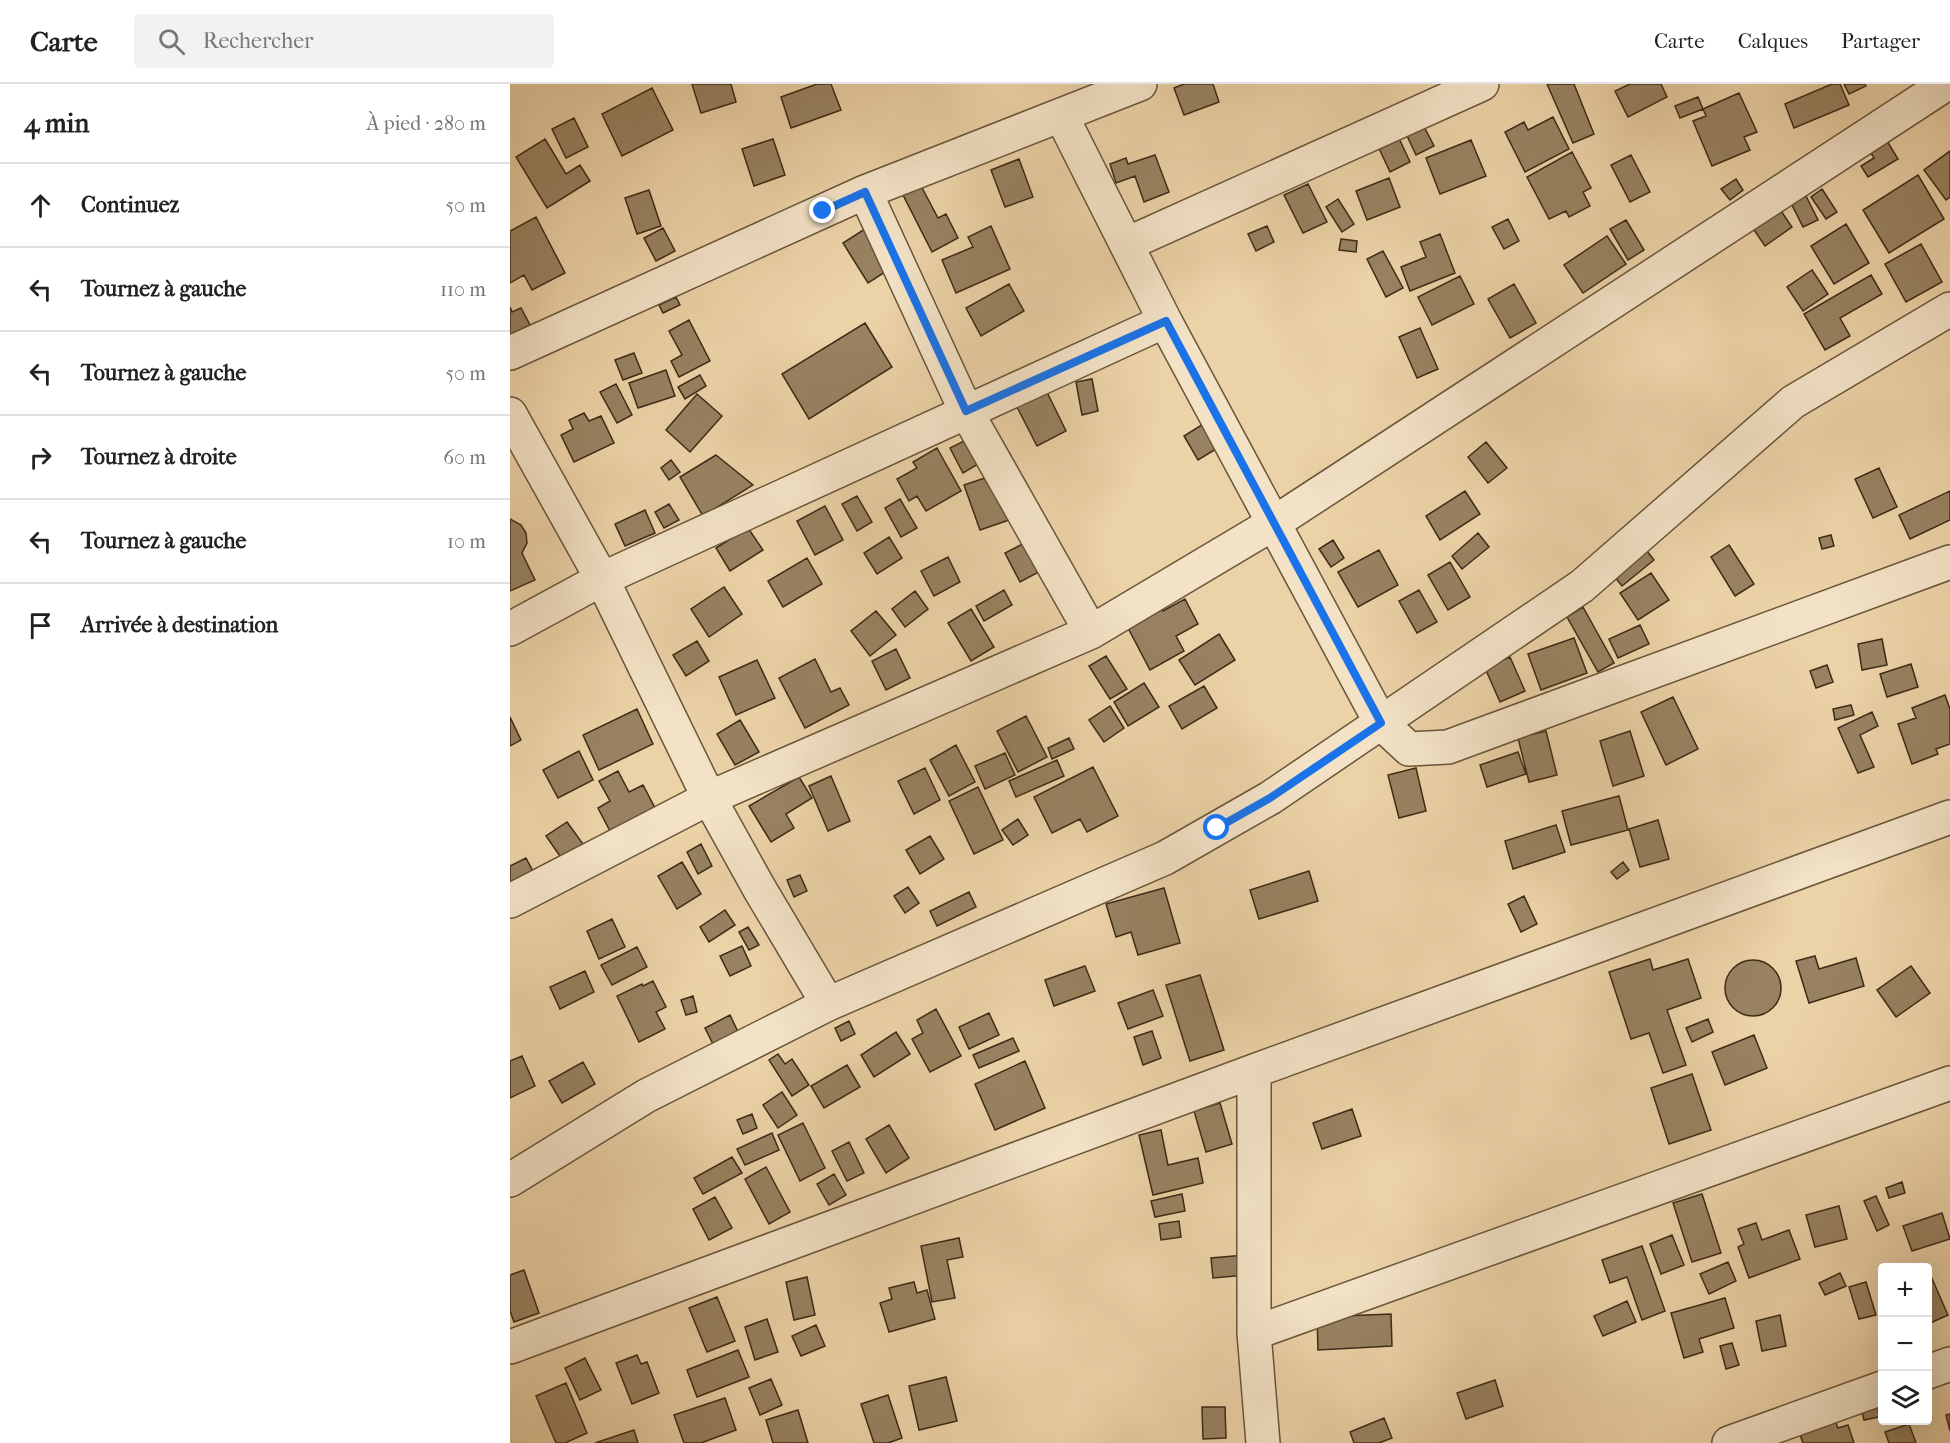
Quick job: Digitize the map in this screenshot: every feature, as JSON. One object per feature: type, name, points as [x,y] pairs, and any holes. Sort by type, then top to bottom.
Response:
[{"type":"street","points":[[510,353],[865,192],[1140,84]]},
{"type":"street","points":[[1126,244],[1482,84]]},
{"type":"street","points":[[510,901],[709,798],[1091,632],[1274,523],[1946,84]]},
{"type":"street","points":[[1061,115],[1166,321],[1381,723],[1409,749],[1448,747],[1950,562]]},
{"type":"street","points":[[865,192],[966,411],[1091,632]]},
{"type":"street","points":[[510,1180],[646,1096],[828,1004],[1165,858],[1270,798],[1582,585],[1793,402],[1950,309]]},
{"type":"street","points":[[510,630],[603,579],[1166,321]]},
{"type":"street","points":[[510,414],[603,579],[709,798],[828,1004]]},
{"type":"street","points":[[510,1347],[1254,1071],[1950,817]]},
{"type":"street","points":[[1254,1071],[1254,1333],[1263,1443]]},
{"type":"street","points":[[1254,1333],[1950,1083]]},
{"type":"street","points":[[1931,1371],[1950,1364]]},
{"type":"street","points":[[1729,1443],[1878,1389]]},
{"type":"building","points":[[692,84],[731,84],[736,102],[701,113]]},
{"type":"building","points":[[817,84],[831,84],[841,110],[791,128],[781,97]]},
{"type":"building","points":[[1184,84],[1213,84],[1219,102],[1184,115],[1174,88]]},
{"type":"building","points":[[1547,84],[1574,84],[1594,134],[1573,143]]},
{"type":"building","points":[[1630,84],[1661,84],[1667,97],[1628,117],[1615,91]]},
{"type":"building","points":[[1832,84],[1840,84],[1849,105],[1794,128],[1785,104]]},
{"type":"building","points":[[1844,84],[1865,84],[1866,86],[1849,94]]},
{"type":"building","points":[[652,88],[673,130],[622,156],[602,114]]},
{"type":"building","points":[[1739,93],[1757,132],[1744,137],[1750,150],[1712,166],[1693,121],[1706,116],[1703,109]]},
{"type":"building","points":[[1698,97],[1703,109],[1680,118],[1675,106]]},
{"type":"building","points":[[1419,117],[1434,146],[1416,155],[1402,125]]},
{"type":"building","points":[[1553,117],[1569,149],[1525,172],[1505,132],[1524,122],[1528,130]]},
{"type":"building","points":[[574,118],[588,147],[566,158],[552,129]]},
{"type":"building","points":[[1397,134],[1410,162],[1390,172],[1377,144]]},
{"type":"building","points":[[1884,136],[1898,159],[1868,177],[1861,166],[1874,158],[1867,147]]},
{"type":"building","points":[[545,139],[566,174],[580,165],[590,181],[547,208],[516,157]]},
{"type":"building","points":[[773,139],[785,175],[754,186],[742,149]]},
{"type":"building","points":[[1471,140],[1486,176],[1440,194],[1426,158]]},
{"type":"building","points":[[1950,151],[1950,197],[1946,200],[1924,170]]},
{"type":"building","points":[[1572,152],[1591,188],[1583,192],[1590,206],[1569,217],[1566,211],[1549,219],[1527,177]]},
{"type":"building","points":[[1155,155],[1169,192],[1144,202],[1135,176],[1116,183],[1110,164],[1126,158],[1128,164]]},
{"type":"building","points":[[1631,155],[1650,192],[1630,202],[1611,165]]},
{"type":"building","points":[[1019,159],[1033,197],[1005,207],[991,170]]},
{"type":"building","points":[[1918,175],[1944,219],[1889,253],[1863,210]]},
{"type":"building","points":[[1389,178],[1400,207],[1367,220],[1356,191]]},
{"type":"building","points":[[1736,179],[1743,190],[1730,200],[1721,189]]},
{"type":"building","points":[[919,182],[938,218],[946,214],[958,238],[932,252],[901,191]]},
{"type":"building","points":[[1308,184],[1327,222],[1303,233],[1284,195]]},
{"type":"building","points":[[1822,189],[1837,212],[1826,219],[1811,197]]},
{"type":"building","points":[[649,190],[661,226],[637,234],[625,198]]},
{"type":"building","points":[[1806,196],[1818,220],[1803,227],[1791,203]]},
{"type":"building","points":[[1338,199],[1354,224],[1342,232],[1326,207]]},
{"type":"building","points":[[1779,208],[1792,227],[1765,246],[1752,227]]},
{"type":"building","points":[[536,217],[565,273],[532,290],[524,275],[510,283],[510,231]]},
{"type":"building","points":[[1508,219],[1519,241],[1504,249],[1492,227]]},
{"type":"building","points":[[1626,220],[1644,250],[1628,260],[1610,229]]},
{"type":"building","points":[[1846,224],[1869,263],[1834,284],[1811,246]]},
{"type":"building","points":[[991,226],[1010,269],[956,293],[942,260],[973,247],[968,237]]},
{"type":"building","points":[[1267,226],[1274,242],[1256,251],[1248,234]]},
{"type":"building","points":[[868,227],[893,267],[868,283],[843,243]]},
{"type":"building","points":[[663,228],[675,251],[656,261],[644,238]]},
{"type":"building","points":[[1440,234],[1455,273],[1410,291],[1401,267],[1426,257],[1420,242]]},
{"type":"building","points":[[1607,236],[1626,264],[1583,293],[1564,265]]},
{"type":"building","points":[[1341,239],[1357,241],[1356,252],[1339,250]]},
{"type":"building","points":[[1921,244],[1942,282],[1906,302],[1885,264]]},
{"type":"building","points":[[1383,251],[1403,288],[1386,297],[1367,259]]},
{"type":"building","points":[[1812,270],[1828,294],[1803,311],[1787,287]]},
{"type":"building","points":[[1871,275],[1882,294],[1840,318],[1850,336],[1825,350],[1804,314]]},
{"type":"building","points":[[1460,276],[1474,304],[1432,325],[1418,297]]},
{"type":"building","points":[[1009,284],[1024,311],[981,336],[966,308]]},
{"type":"building","points":[[1514,284],[1536,323],[1510,338],[1488,299]]},
{"type":"building","points":[[676,297],[680,305],[663,313],[659,305]]},
{"type":"building","points":[[510,307],[512,312],[521,308],[530,325],[510,335]]},
{"type":"building","points":[[689,320],[710,361],[679,377],[671,361],[682,355],[669,331]]},
{"type":"building","points":[[865,323],[892,367],[809,419],[782,374]]},
{"type":"building","points":[[1420,328],[1438,369],[1417,378],[1399,337]]},
{"type":"building","points":[[634,353],[642,373],[623,380],[615,360]]},
{"type":"building","points":[[666,370],[675,396],[638,408],[629,383]]},
{"type":"building","points":[[700,375],[706,386],[685,399],[678,387]]},
{"type":"building","points":[[1092,379],[1098,411],[1082,415],[1076,382]]},
{"type":"building","points":[[616,384],[632,415],[617,423],[600,392]]},
{"type":"building","points":[[1046,390],[1066,431],[1037,446],[1016,405]]},
{"type":"building","points":[[697,394],[722,416],[690,452],[666,430]]},
{"type":"building","points":[[584,413],[589,421],[601,416],[614,443],[574,462],[561,435],[573,429],[569,420]]},
{"type":"building","points":[[1211,419],[1226,443],[1198,460],[1184,436]]},
{"type":"building","points":[[968,439],[980,463],[963,473],[950,448]]},
{"type":"building","points":[[1486,442],[1507,468],[1488,483],[1468,457]]},
{"type":"building","points":[[937,448],[961,491],[926,511],[917,496],[909,501],[897,479],[917,468],[913,462]]},
{"type":"building","points":[[716,455],[753,485],[703,516],[680,477]]},
{"type":"building","points":[[671,460],[680,472],[669,480],[661,468]]},
{"type":"building","points":[[1879,468],[1897,507],[1873,518],[1855,479]]},
{"type":"building","points":[[997,474],[1012,519],[980,530],[964,485]]},
{"type":"building","points":[[1465,491],[1480,514],[1440,540],[1426,516]]},
{"type":"building","points":[[1950,491],[1950,520],[1910,539],[1899,515]]},
{"type":"building","points":[[857,496],[872,522],[857,531],[842,504]]},
{"type":"building","points":[[900,499],[917,528],[901,537],[885,508]]},
{"type":"building","points":[[669,504],[679,520],[664,528],[655,512]]},
{"type":"building","points":[[825,506],[843,540],[815,555],[797,521]]},
{"type":"building","points":[[645,510],[655,533],[625,546],[615,524]]},
{"type":"building","points":[[510,519],[521,525],[526,533],[527,543],[522,553],[535,580],[510,591]]},
{"type":"building","points":[[748,528],[763,550],[730,571],[716,548]]},
{"type":"building","points":[[1478,533],[1489,547],[1462,569],[1452,556]]},
{"type":"building","points":[[1831,535],[1834,546],[1822,549],[1819,538]]},
{"type":"building","points":[[889,537],[902,558],[877,574],[864,553]]},
{"type":"building","points":[[1036,537],[1050,566],[1020,582],[1005,553]]},
{"type":"building","points":[[1333,540],[1344,558],[1331,567],[1319,549]]},
{"type":"building","points":[[1638,540],[1654,560],[1622,586],[1606,566]]},
{"type":"building","points":[[1729,545],[1754,584],[1735,596],[1711,557]]},
{"type":"building","points":[[1379,550],[1398,585],[1358,607],[1338,572]]},
{"type":"building","points":[[948,557],[960,582],[934,596],[921,571]]},
{"type":"building","points":[[807,558],[822,584],[783,607],[768,581]]},
{"type":"building","points":[[1450,562],[1470,597],[1448,610],[1428,575]]},
{"type":"building","points":[[1651,573],[1669,600],[1638,620],[1620,593]]},
{"type":"building","points":[[724,587],[742,614],[709,637],[691,609]]},
{"type":"building","points":[[1004,590],[1012,605],[984,621],[976,606]]},
{"type":"building","points":[[1419,590],[1437,622],[1417,633],[1399,601]]},
{"type":"building","points":[[915,591],[928,609],[905,627],[892,609]]},
{"type":"building","points":[[1185,599],[1198,624],[1176,636],[1184,651],[1150,670],[1127,626],[1161,607],[1163,611]]},
{"type":"building","points":[[1583,607],[1614,663],[1598,672],[1567,617]]},
{"type":"building","points":[[971,609],[994,647],[971,661],[948,623]]},
{"type":"building","points":[[876,611],[896,635],[870,656],[851,631]]},
{"type":"building","points":[[1640,625],[1649,644],[1618,658],[1609,639]]},
{"type":"building","points":[[1219,634],[1235,660],[1195,685],[1179,660]]},
{"type":"building","points":[[1574,638],[1587,673],[1541,690],[1528,654]]},
{"type":"building","points":[[1882,639],[1887,665],[1862,670],[1858,644]]},
{"type":"building","points":[[697,641],[709,661],[686,676],[673,655]]},
{"type":"building","points":[[896,649],[910,678],[886,690],[872,661]]},
{"type":"building","points":[[1106,656],[1127,689],[1110,699],[1089,666]]},
{"type":"building","points":[[1510,657],[1525,691],[1500,702],[1485,668]]},
{"type":"building","points":[[815,659],[831,692],[840,688],[849,705],[805,728],[779,678]]},
{"type":"building","points":[[757,660],[775,698],[736,715],[719,677]]},
{"type":"building","points":[[1911,664],[1918,687],[1887,697],[1880,674]]},
{"type":"building","points":[[1827,665],[1833,682],[1816,688],[1810,671]]},
{"type":"building","points":[[1144,683],[1159,707],[1128,726],[1114,702]]},
{"type":"building","points":[[1204,686],[1217,708],[1182,729],[1169,706]]},
{"type":"building","points":[[1945,695],[1950,709],[1950,744],[1936,749],[1938,754],[1912,764],[1898,724],[1916,718],[1912,708]]},
{"type":"building","points":[[1673,697],[1698,749],[1666,765],[1641,712]]},
{"type":"building","points":[[1851,705],[1854,715],[1835,720],[1833,709]]},
{"type":"building","points":[[1110,706],[1124,728],[1104,742],[1089,720]]},
{"type":"building","points":[[637,709],[653,744],[599,770],[583,735]]},
{"type":"building","points":[[1872,712],[1878,726],[1860,735],[1874,767],[1858,773],[1838,728]]},
{"type":"building","points":[[1026,716],[1047,757],[1018,772],[997,731]]},
{"type":"building","points":[[510,717],[521,740],[510,746]]},
{"type":"building","points":[[740,720],[759,752],[735,765],[717,734]]},
{"type":"building","points":[[1546,731],[1557,775],[1529,782],[1518,738]]},
{"type":"building","points":[[1630,731],[1644,776],[1613,786],[1600,741]]},
{"type":"building","points":[[1069,738],[1074,749],[1052,759],[1048,748]]},
{"type":"building","points":[[956,745],[975,782],[949,796],[930,760]]},
{"type":"building","points":[[579,751],[593,780],[558,798],[543,770]]},
{"type":"building","points":[[1518,752],[1526,774],[1487,787],[1480,765]]},
{"type":"building","points":[[1005,753],[1015,775],[985,789],[975,766]]},
{"type":"building","points":[[1057,760],[1064,776],[1016,797],[1009,781]]},
{"type":"building","points":[[1093,767],[1118,816],[1087,832],[1080,819],[1052,833],[1034,797]]},
{"type":"building","points":[[925,768],[940,800],[914,814],[898,781]]},
{"type":"building","points":[[1416,768],[1426,811],[1399,818],[1388,775]]},
{"type":"building","points":[[618,771],[629,792],[643,785],[656,810],[611,833],[598,808],[610,801],[599,781]]},
{"type":"building","points":[[831,776],[850,821],[828,831],[809,786]]},
{"type":"building","points":[[799,777],[812,798],[786,814],[794,828],[771,842],[749,806]]},
{"type":"building","points":[[978,787],[1003,840],[974,854],[949,801]]},
{"type":"building","points":[[1619,796],[1628,830],[1571,845],[1562,811]]},
{"type":"building","points":[[1018,819],[1028,835],[1013,845],[1002,830]]},
{"type":"building","points":[[1658,820],[1669,859],[1640,867],[1629,829]]},
{"type":"building","points":[[567,822],[583,844],[562,859],[546,836]]},
{"type":"building","points":[[1556,825],[1565,852],[1513,869],[1505,841]]},
{"type":"building","points":[[930,836],[944,859],[920,874],[906,850]]},
{"type":"building","points":[[701,844],[712,866],[698,874],[687,852]]},
{"type":"building","points":[[526,858],[535,875],[510,888],[510,866]]},
{"type":"building","points":[[682,862],[701,894],[677,909],[658,876]]},
{"type":"building","points":[[1623,862],[1629,870],[1617,879],[1611,872]]},
{"type":"building","points":[[1309,871],[1318,901],[1259,919],[1250,890]]},
{"type":"building","points":[[800,875],[807,891],[794,897],[787,880]]},
{"type":"building","points":[[908,887],[919,903],[905,913],[894,896]]},
{"type":"building","points":[[1164,888],[1180,943],[1138,955],[1131,932],[1116,937],[1106,904]]},
{"type":"building","points":[[969,892],[976,907],[937,926],[930,911]]},
{"type":"building","points":[[1524,896],[1537,924],[1521,932],[1508,904]]},
{"type":"building","points":[[725,910],[735,925],[709,942],[700,927]]},
{"type":"building","points":[[612,919],[625,947],[599,959],[587,931]]},
{"type":"building","points":[[748,927],[759,945],[749,950],[739,932]]},
{"type":"building","points":[[742,946],[751,966],[730,976],[720,956]]},
{"type":"building","points":[[637,947],[647,967],[612,985],[601,965]]},
{"type":"building","points":[[1815,956],[1819,969],[1856,958],[1864,986],[1809,1003],[1796,961]]},
{"type":"building","points":[[1650,959],[1653,970],[1688,959],[1701,998],[1667,1010],[1686,1065],[1663,1073],[1649,1033],[1631,1039],[1609,972]]},
{"type":"building","points":[[1747,960],[1759,960],[1769,964],[1777,972],[1781,988],[1777,1004],[1769,1012],[1759,1016],[1747,1016],[1737,1012],[1729,1004],[1725,994],[1725,982],[1729,972],[1737,964]]},
{"type":"building","points":[[1085,966],[1095,991],[1054,1006],[1045,980]]},
{"type":"building","points":[[1911,966],[1930,993],[1896,1017],[1877,990]]},
{"type":"building","points":[[585,971],[594,992],[560,1009],[550,987]]},
{"type":"building","points":[[1200,975],[1224,1050],[1190,1061],[1166,985]]},
{"type":"building","points":[[653,981],[666,1007],[656,1012],[665,1029],[639,1042],[617,996]]},
{"type":"building","points":[[1153,990],[1163,1016],[1128,1029],[1118,1003]]},
{"type":"building","points":[[693,996],[697,1012],[686,1015],[681,1000]]},
{"type":"building","points":[[936,1009],[961,1056],[930,1072],[912,1039],[923,1033],[917,1020]]},
{"type":"building","points":[[989,1013],[999,1035],[969,1049],[959,1027]]},
{"type":"building","points":[[730,1015],[738,1032],[713,1044],[705,1028]]},
{"type":"building","points":[[1708,1019],[1713,1032],[1692,1042],[1686,1028]]},
{"type":"building","points":[[849,1021],[855,1034],[841,1041],[835,1028]]},
{"type":"building","points":[[1152,1031],[1161,1058],[1143,1065],[1134,1037]]},
{"type":"building","points":[[896,1032],[910,1054],[874,1077],[861,1055]]},
{"type":"building","points":[[1754,1035],[1767,1068],[1725,1085],[1712,1052]]},
{"type":"building","points":[[1013,1038],[1019,1051],[979,1068],[973,1055]]},
{"type":"building","points":[[778,1054],[785,1064],[792,1059],[809,1085],[792,1096],[769,1060]]},
{"type":"building","points":[[522,1056],[535,1086],[510,1098],[510,1061]]},
{"type":"building","points":[[1025,1061],[1045,1108],[995,1130],[975,1084]]},
{"type":"building","points":[[583,1062],[595,1084],[562,1103],[549,1081]]},
{"type":"building","points":[[847,1065],[860,1087],[824,1108],[811,1086]]},
{"type":"building","points":[[1692,1074],[1711,1130],[1669,1144],[1651,1088]]},
{"type":"building","points":[[782,1092],[797,1115],[778,1128],[763,1105]]},
{"type":"building","points":[[1220,1103],[1232,1144],[1206,1152],[1194,1111]]},
{"type":"building","points":[[1352,1109],[1361,1136],[1322,1149],[1313,1123]]},
{"type":"building","points":[[752,1114],[757,1128],[743,1134],[737,1120]]},
{"type":"building","points":[[803,1123],[825,1168],[800,1181],[778,1135]]},
{"type":"building","points":[[889,1125],[909,1158],[886,1173],[866,1139]]},
{"type":"building","points":[[1161,1130],[1168,1165],[1198,1158],[1203,1183],[1153,1195],[1139,1135]]},
{"type":"building","points":[[772,1133],[779,1150],[745,1165],[737,1149]]},
{"type":"building","points":[[849,1142],[864,1173],[847,1181],[832,1151]]},
{"type":"building","points":[[732,1157],[742,1173],[703,1194],[694,1178]]},
{"type":"building","points":[[766,1167],[790,1212],[769,1224],[745,1179]]},
{"type":"building","points":[[834,1174],[846,1195],[829,1205],[817,1184]]},
{"type":"building","points":[[1902,1182],[1905,1193],[1889,1198],[1886,1188]]},
{"type":"building","points":[[1182,1194],[1185,1211],[1155,1217],[1151,1201]]},
{"type":"building","points":[[1702,1194],[1721,1253],[1692,1262],[1673,1203]]},
{"type":"building","points":[[1876,1196],[1889,1225],[1877,1231],[1864,1201]]},
{"type":"building","points":[[715,1197],[732,1228],[709,1240],[693,1209]]},
{"type":"building","points":[[1839,1206],[1847,1239],[1815,1247],[1806,1215]]},
{"type":"building","points":[[1942,1213],[1950,1239],[1912,1251],[1903,1226]]},
{"type":"building","points":[[1179,1221],[1181,1237],[1161,1240],[1159,1224]]},
{"type":"building","points":[[1756,1223],[1762,1240],[1789,1230],[1800,1259],[1749,1278],[1738,1247],[1744,1244],[1738,1229]]},
{"type":"building","points":[[1672,1235],[1684,1265],[1661,1274],[1650,1244]]},
{"type":"building","points":[[959,1238],[963,1257],[947,1260],[955,1298],[932,1302],[921,1246]]},
{"type":"building","points":[[1642,1246],[1665,1311],[1642,1320],[1627,1277],[1610,1283],[1602,1260]]},
{"type":"building","points":[[1245,1255],[1246,1275],[1213,1278],[1211,1258]]},
{"type":"building","points":[[1728,1262],[1736,1281],[1709,1294],[1700,1274]]},
{"type":"building","points":[[524,1270],[539,1313],[514,1322],[510,1311],[510,1275]]},
{"type":"building","points":[[1840,1273],[1846,1286],[1825,1295],[1819,1283]]},
{"type":"building","points":[[807,1277],[815,1315],[794,1320],[786,1282]]},
{"type":"building","points":[[1932,1279],[1948,1315],[1932,1322]]},
{"type":"building","points":[[914,1282],[917,1293],[927,1290],[935,1319],[889,1332],[880,1303],[892,1299],[889,1288]]},
{"type":"building","points":[[1866,1282],[1876,1315],[1859,1319],[1849,1287]]},
{"type":"building","points":[[717,1297],[735,1341],[707,1352],[689,1308]]},
{"type":"building","points":[[1725,1298],[1734,1328],[1699,1339],[1703,1352],[1684,1358],[1671,1313]]},
{"type":"building","points":[[1627,1301],[1636,1322],[1603,1336],[1594,1316]]},
{"type":"building","points":[[1391,1314],[1392,1346],[1318,1350],[1317,1317]]},
{"type":"building","points":[[1780,1315],[1786,1346],[1762,1351],[1756,1321]]},
{"type":"building","points":[[767,1319],[778,1352],[755,1360],[745,1327]]},
{"type":"building","points":[[816,1325],[825,1346],[801,1356],[792,1336]]},
{"type":"building","points":[[1732,1343],[1739,1365],[1726,1369],[1720,1346]]},
{"type":"building","points":[[738,1350],[749,1377],[697,1397],[687,1370]]},
{"type":"building","points":[[637,1355],[641,1364],[647,1362],[659,1393],[632,1404],[616,1363]]},
{"type":"building","points":[[585,1358],[601,1390],[580,1400],[565,1368]]},
{"type":"building","points":[[946,1377],[957,1421],[919,1430],[909,1386]]},
{"type":"building","points":[[771,1379],[782,1405],[760,1415],[749,1388]]},
{"type":"building","points":[[1495,1380],[1503,1406],[1466,1419],[1457,1393]]},
{"type":"building","points":[[566,1383],[587,1433],[565,1443],[556,1443],[536,1396]]},
{"type":"building","points":[[888,1395],[902,1438],[888,1443],[874,1443],[861,1404]]},
{"type":"building","points":[[725,1398],[736,1430],[701,1443],[684,1443],[674,1415]]},
{"type":"building","points":[[1877,1401],[1878,1417],[1864,1420],[1860,1404]]},
{"type":"building","points":[[1202,1407],[1225,1407],[1226,1438],[1203,1439]]},
{"type":"building","points":[[798,1410],[808,1443],[773,1443],[766,1420]]},
{"type":"building","points":[[1950,1414],[1950,1431],[1946,1415]]},
{"type":"building","points":[[1384,1418],[1392,1438],[1379,1443],[1354,1443],[1350,1432]]},
{"type":"building","points":[[1835,1420],[1838,1428],[1848,1425],[1854,1443],[1803,1443],[1799,1432]]},
{"type":"building","points":[[1909,1425],[1916,1443],[1889,1443],[1885,1432]]},
{"type":"building","points":[[634,1430],[638,1443],[595,1443]]},
{"type":"route","points":[[823,211],[865,192],[966,411],[1166,321],[1381,723],[1270,798],[1217,828]]}]
